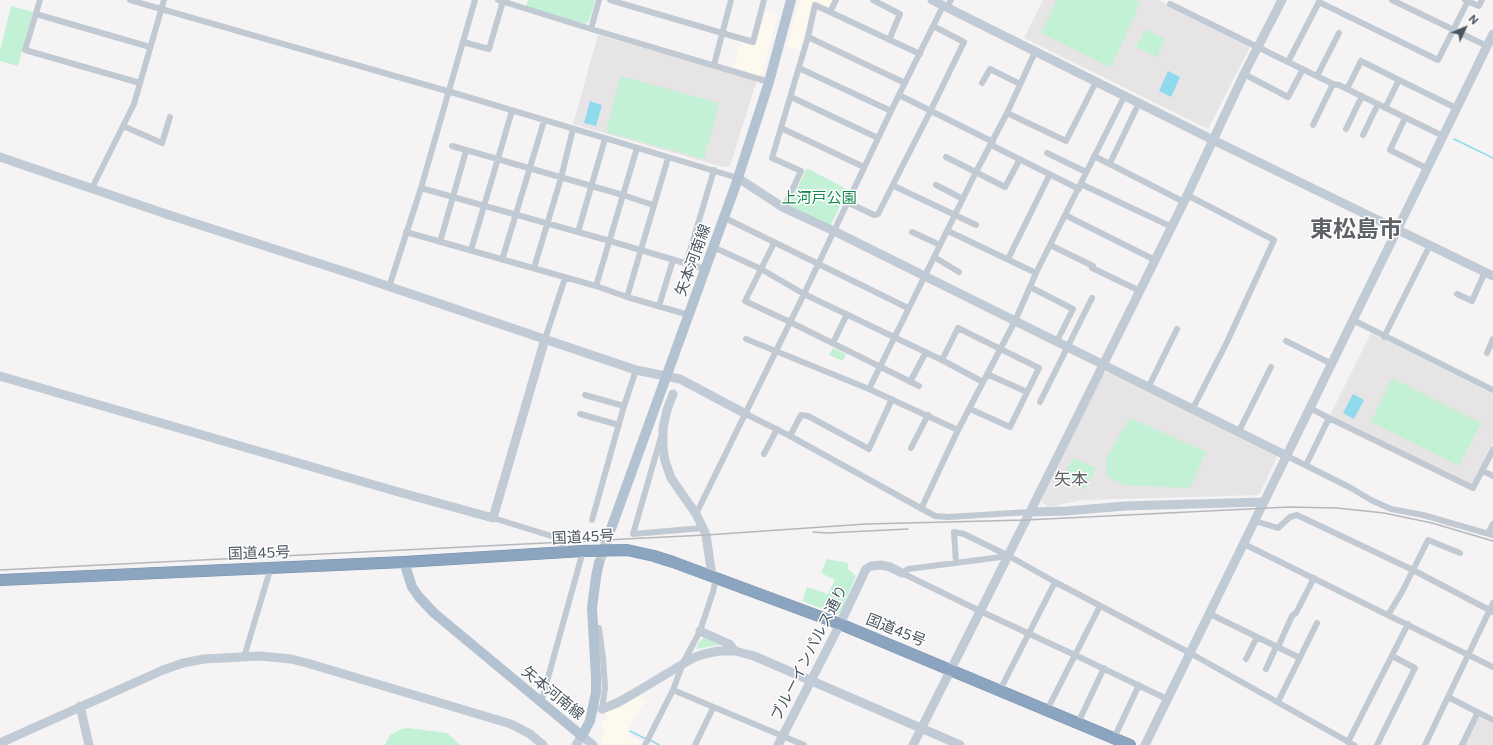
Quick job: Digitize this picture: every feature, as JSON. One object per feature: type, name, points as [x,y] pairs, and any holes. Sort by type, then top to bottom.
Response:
[{"type":"highway","name":"国道45号","points":[[0,580],[404,562],[583,551],[627,550],[640,552],[673,562],[840,624],[1130,745]]},
{"type":"main road","name":"矢本河南線","points":[[612,526],[738,178],[769,82],[791,0]]},
{"type":"main road","name":"矢本河南線","points":[[404,562],[412,587],[419,598],[434,613],[582,736],[590,721],[596,692],[592,608],[599,562]]},
{"type":"street","points":[[40,0],[25,50],[140,83]]},
{"type":"street","points":[[130,0],[738,178],[784,208],[834,231],[1238,433],[1306,465],[1371,500],[1391,509],[1423,515],[1491,534],[1493,524]]},
{"type":"street","points":[[92,188],[134,104],[164,0]]},
{"type":"street","points":[[389,287],[421,188],[475,0]]},
{"type":"street","points":[[591,29],[599,0]]},
{"type":"street","points":[[610,0],[630,3],[722,34],[753,42],[764,0]]},
{"type":"street","points":[[714,65],[729,0]]},
{"type":"street","points":[[830,12],[836,0]]},
{"type":"street","points":[[873,0],[900,14],[888,40]]},
{"type":"street","points":[[932,0],[947,5],[1124,97],[1489,274],[1472,302],[1457,294]]},
{"type":"street","points":[[913,745],[1009,556],[1102,365],[1172,227],[1244,74],[1282,0]]},
{"type":"street","points":[[1392,0],[1487,46]]},
{"type":"street","points":[[1288,62],[1320,1],[1438,60],[1467,1],[1479,6],[1482,0]]},
{"type":"street","points":[[463,42],[489,49],[505,1],[591,29],[769,82]]},
{"type":"street","points":[[1170,4],[1258,48],[1333,84],[1362,96],[1443,136]]},
{"type":"street","points":[[784,208],[801,171],[772,158],[808,37],[815,5],[920,54]]},
{"type":"street","points":[[696,514],[819,264],[891,111],[933,26],[947,5]]},
{"type":"street","points":[[36,14],[150,47]]},
{"type":"street","points":[[847,202],[874,215],[878,214],[894,186],[964,42],[933,26]]},
{"type":"street","points":[[1318,76],[1339,33]]},
{"type":"street","points":[[1145,745],[1398,229],[1426,168],[1493,34]]},
{"type":"street","points":[[808,37],[905,83]]},
{"type":"street","points":[[869,389],[976,172],[992,144],[1035,52]]},
{"type":"street","points":[[1347,89],[1361,61],[1456,108]]},
{"type":"street","points":[[799,68],[891,111]]},
{"type":"street","points":[[982,83],[990,69],[1020,84]]},
{"type":"street","points":[[1244,74],[1288,97],[1303,69]]},
{"type":"street","points":[[1385,108],[1399,80]]},
{"type":"street","points":[[1007,112],[1066,140],[1096,82]]},
{"type":"street","points":[[1313,125],[1333,84]]},
{"type":"street","points":[[899,95],[1050,174],[1172,227]]},
{"type":"street","points":[[1346,129],[1362,96]]},
{"type":"street","points":[[791,97],[878,138]]},
{"type":"street","points":[[921,508],[958,430],[1001,348],[1036,273],[1124,97]]},
{"type":"street","points":[[1110,163],[1139,103]]},
{"type":"street","points":[[1363,135],[1378,104]]},
{"type":"street","points":[[471,250],[512,111]]},
{"type":"street","points":[[123,126],[162,143],[170,117]]},
{"type":"street","points":[[1405,118],[1390,150],[1426,168]]},
{"type":"street","points":[[502,260],[544,121]]},
{"type":"street","points":[[780,128],[864,167]]},
{"type":"street","points":[[534,268],[546,223],[561,178],[573,129]]},
{"type":"street","points":[[578,232],[605,139]]},
{"type":"street","points":[[452,146],[654,205]]},
{"type":"street","points":[[596,286],[624,196],[637,148]]},
{"type":"street","points":[[440,242],[466,151]]},
{"type":"street","points":[[1047,153],[1086,172]]},
{"type":"street","points":[[1094,156],[1274,240],[1226,344],[1192,410]]},
{"type":"street","points":[[0,157],[166,214],[636,370],[680,379],[777,429],[935,516],[948,517],[1066,511],[1125,506],[1264,502]]},
{"type":"street","points":[[946,157],[1005,187],[1020,159]]},
{"type":"street","points":[[627,297],[642,251],[668,158]]},
{"type":"street","points":[[686,264],[714,170]]},
{"type":"street","points":[[1008,259],[1050,174]]},
{"type":"street","points":[[936,185],[963,199]]},
{"type":"street","points":[[894,186],[976,225]]},
{"type":"street","points":[[421,188],[705,269]]},
{"type":"street","points":[[1066,215],[1155,260]]},
{"type":"street","points":[[724,218],[908,308]]},
{"type":"street","points":[[948,231],[1036,273]]},
{"type":"street","points":[[406,232],[596,286],[627,297],[689,315]]},
{"type":"street","points":[[912,232],[940,245]]},
{"type":"street","points":[[774,243],[745,301],[919,386]]},
{"type":"street","points":[[1050,245],[1093,266],[1092,268],[1140,291]]},
{"type":"street","points":[[1384,337],[1430,245]]},
{"type":"street","points":[[713,247],[761,270],[804,294],[926,352],[983,382]]},
{"type":"street","points":[[934,257],[959,272]]},
{"type":"street","points":[[659,306],[673,260]]},
{"type":"street","points":[[493,518],[545,339],[565,278]]},
{"type":"street","points":[[1030,287],[1073,309],[1056,341]]},
{"type":"street","points":[[1040,402],[1092,298]]},
{"type":"street","points":[[833,343],[847,314]]},
{"type":"street","points":[[1353,320],[1384,337],[1493,390]]},
{"type":"street","points":[[942,360],[958,328],[1039,368],[1010,427],[970,409]]},
{"type":"street","points":[[1148,388],[1177,329]]},
{"type":"street","points":[[746,339],[869,389],[958,430]]},
{"type":"street","points":[[1486,353],[1493,339]]},
{"type":"street","points":[[1286,341],[1332,364]]},
{"type":"street","points":[[910,382],[926,352]]},
{"type":"street","points":[[1238,433],[1271,367]]},
{"type":"street","points":[[592,520],[618,425],[636,370]]},
{"type":"street","points":[[987,374],[1027,392]]},
{"type":"street","points":[[0,376],[558,538],[568,552]]},
{"type":"street","points":[[673,394],[667,410],[633,534],[703,528]]},
{"type":"street","points":[[585,395],[624,406]]},
{"type":"street","points":[[790,436],[801,415],[808,416],[869,449],[892,399]]},
{"type":"street","points":[[1310,408],[1473,488],[1493,450]]},
{"type":"street","points":[[580,414],[618,425]]},
{"type":"street","points":[[911,448],[928,415]]},
{"type":"street","points":[[1306,465],[1329,418]]},
{"type":"street","points":[[647,741],[673,690],[683,663],[700,631],[714,592],[715,583],[712,576],[706,536],[703,528],[696,514],[671,478],[664,454],[663,428]]},
{"type":"street","points":[[764,454],[777,429]]},
{"type":"street","points":[[1482,471],[1493,476]]},
{"type":"street","points":[[1255,521],[1278,528],[1290,517],[1297,515],[1413,570],[1491,611]]},
{"type":"street","points":[[956,562],[954,532],[964,534],[1009,556],[1190,653],[1351,743],[1408,624]]},
{"type":"street","points":[[1388,615],[1402,592],[1428,540],[1460,553]]},
{"type":"street","points":[[1244,544],[1493,667]]},
{"type":"street","points":[[541,703],[583,551]]},
{"type":"street","points":[[902,573],[908,569],[1009,556]]},
{"type":"street","name":"ブルーインパルス通り","points":[[778,745],[812,681],[864,573],[868,568],[881,565],[890,567],[902,573]]},
{"type":"street","points":[[244,657],[271,567]]},
{"type":"street","points":[[902,573],[1167,699]]},
{"type":"street","points":[[1266,669],[1292,616],[1296,613],[1314,578]]},
{"type":"street","points":[[1000,690],[1055,582]]},
{"type":"street","points":[[1424,745],[1468,654],[1491,611],[1493,603]]},
{"type":"street","points":[[1047,710],[1100,606]]},
{"type":"street","points":[[1210,614],[1300,658]]},
{"type":"street","points":[[1278,702],[1317,623]]},
{"type":"street","points":[[599,628],[605,688],[602,709],[633,694],[683,663],[704,654],[719,651],[735,651],[754,656],[960,745]]},
{"type":"street","points":[[700,631],[729,644],[735,651]]},
{"type":"street","points":[[1246,659],[1257,637]]},
{"type":"street","points":[[1377,745],[1415,668],[1392,656]]},
{"type":"street","points":[[0,743],[163,670],[183,663],[204,659],[244,657],[276,658],[307,663],[511,724],[530,734],[543,745]]},
{"type":"street","points":[[1078,723],[1104,668]]},
{"type":"street","points":[[1114,738],[1139,685]]},
{"type":"street","points":[[673,690],[804,745]]},
{"type":"street","points":[[1448,697],[1493,720]]},
{"type":"street","points":[[80,706],[89,745]]},
{"type":"street","points":[[695,745],[713,708]]},
{"type":"street","points":[[1462,745],[1478,712]]},
{"type":"street","points":[[576,745],[582,736],[593,745]]},
{"type":"shaded area","points":[[800,0],[833,0],[830,5],[826,7],[813,2],[800,51],[787,47]]},
{"type":"shaded area","points":[[1043,0],[1158,0],[1251,45],[1208,129],[1024,38]]},
{"type":"shaded area","points":[[766,12],[778,14],[762,74],[758,75],[733,67],[741,42],[755,46]]},
{"type":"shaded area","points":[[598,35],[754,79],[756,83],[730,166],[723,167],[573,124]]},
{"type":"shaded area","points":[[1371,333],[1493,394],[1493,444],[1473,486],[1330,415]]},
{"type":"shaded area","points":[[1103,373],[1109,373],[1275,453],[1277,458],[1259,495],[1082,500],[1048,507],[1041,501]]},
{"type":"shaded area","points":[[638,695],[645,701],[626,733],[642,742],[640,745],[606,745],[601,741],[601,737],[604,733],[602,724],[606,718],[606,712]]},
{"type":"shaded area","points":[[1474,715],[1493,724],[1493,745],[1458,745]]},
{"type":"green space","points":[[528,0],[595,1],[589,21],[585,24],[526,6]]},
{"type":"green space","points":[[1057,0],[1134,0],[1140,3],[1111,68],[1041,33]]},
{"type":"green space","points":[[11,6],[33,12],[18,66],[0,61],[0,51]]},
{"type":"green space","points":[[1145,29],[1165,39],[1157,57],[1136,47]]},
{"type":"green space","points":[[621,76],[719,103],[704,159],[606,132]]},
{"type":"green space","name":"上河戸公園","points":[[807,168],[848,190],[830,226],[789,206]]},
{"type":"green space","points":[[833,348],[846,354],[843,361],[829,355]]},
{"type":"green space","points":[[1392,378],[1481,423],[1459,466],[1371,422]]},
{"type":"green space","points":[[1130,418],[1206,452],[1190,488],[1124,485],[1107,476],[1106,459]]},
{"type":"green space","points":[[1073,458],[1096,468],[1085,489],[1063,477]]},
{"type":"green space","points":[[827,559],[848,563],[848,569],[856,576],[841,612],[837,614],[802,601],[807,587],[828,594],[835,580],[821,573]]},
{"type":"green space","points":[[704,637],[720,645],[696,649],[699,642]]},
{"type":"green space","points":[[408,728],[447,733],[460,745],[385,745],[390,735],[401,729]]},
{"type":"water","points":[[1168,71],[1180,77],[1171,97],[1159,91]]},
{"type":"water","points":[[590,101],[602,105],[596,126],[584,123]]},
{"type":"water","points":[[1353,394],[1364,400],[1354,419],[1343,413]]},
{"type":"waterway","points":[[1454,139],[1493,158]]},
{"type":"waterway","points":[[630,731],[646,739]]},
{"type":"waterway","points":[[650,740],[659,745]]},
{"type":"tunnel","points":[[599,563],[612,526]]},
{"type":"railway","points":[[0,570],[706,535],[866,524],[1026,520],[1289,507],[1337,508],[1384,513],[1432,523],[1493,541]]},
{"type":"railway","points":[[813,532],[827,533],[908,529]]},
{"type":"district","name":"東松島市","points":[[1356,229]]},
{"type":"district","name":"矢本","points":[[1071,479]]}]
